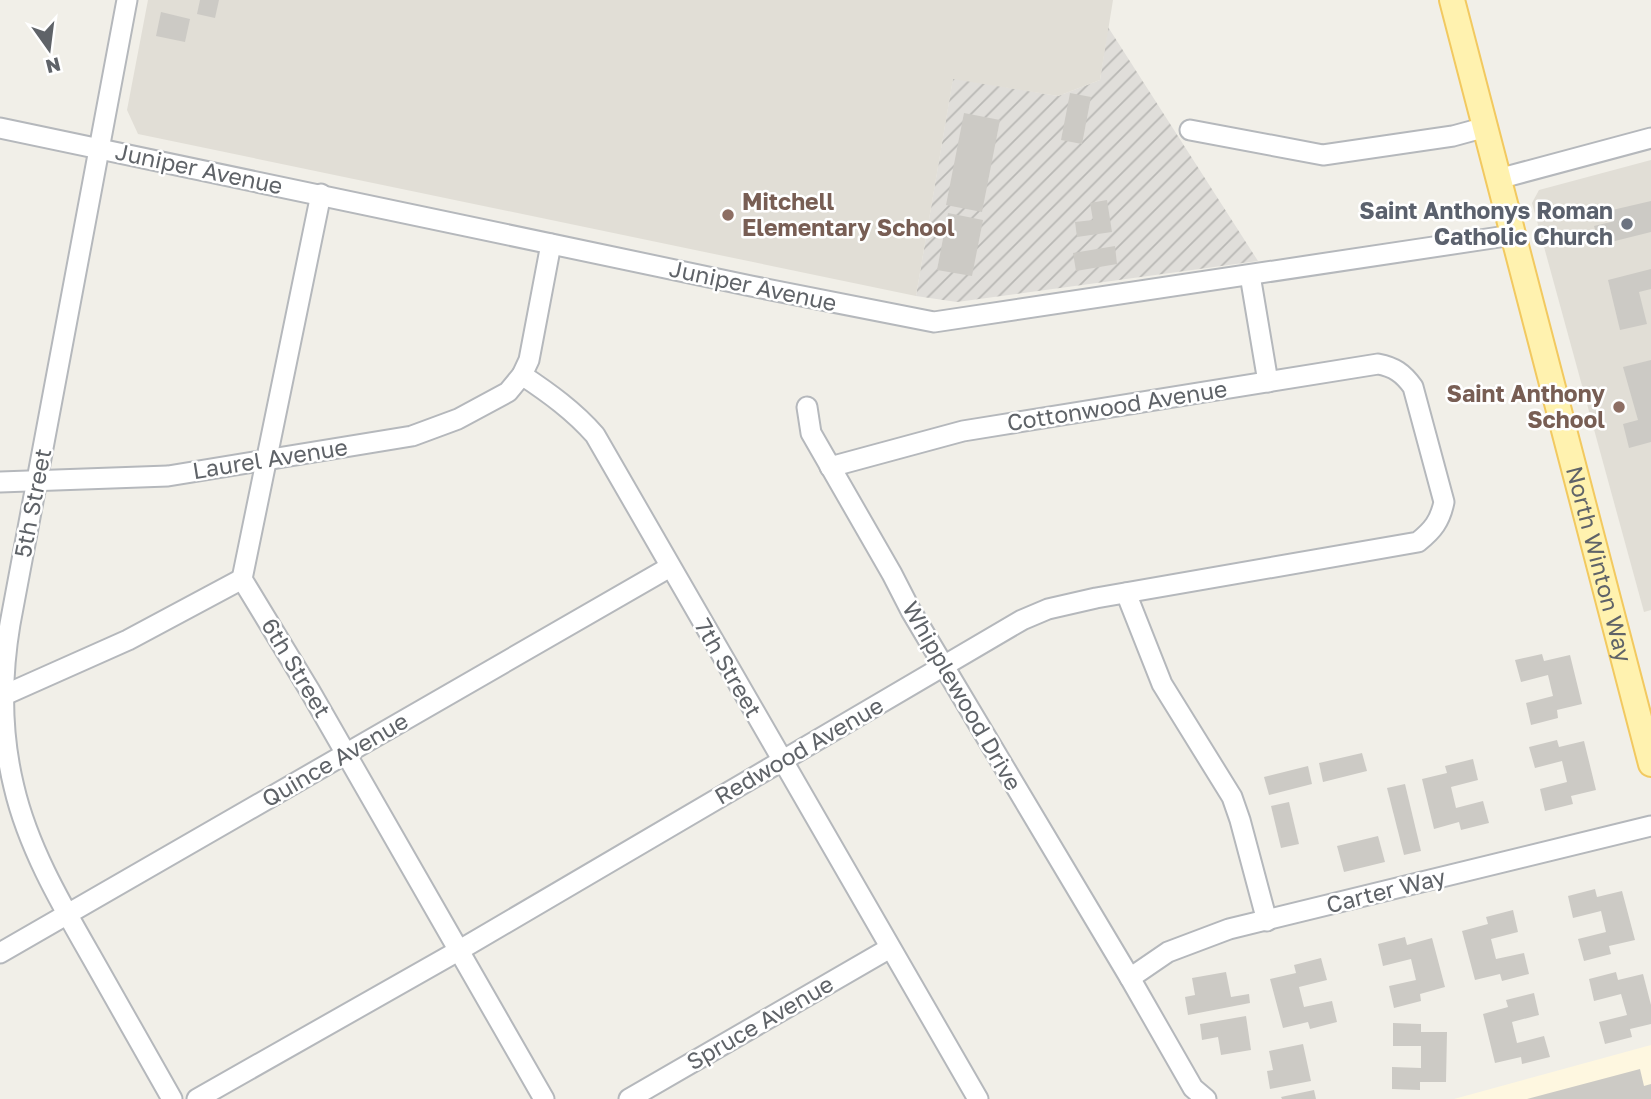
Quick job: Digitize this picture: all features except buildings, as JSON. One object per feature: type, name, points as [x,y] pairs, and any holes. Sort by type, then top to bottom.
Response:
[{"type":"main road","name":"North Winton Way","points":[[1452,0],[1651,764]]},
{"type":"street","name":"5th Street","points":[[127,0],[8,636],[2,697],[14,789],[33,846],[67,915],[172,1099]]},
{"type":"street","points":[[1190,130],[1323,155],[1440,138],[1486,127]]},
{"type":"street","name":"Juniper Avenue","points":[[0,128],[934,322],[1513,235]]},
{"type":"street","points":[[1499,179],[1651,138]]},
{"type":"street","points":[[2,697],[128,640],[242,579],[321,194]]},
{"type":"street","points":[[522,375],[529,360],[551,244]]},
{"type":"street","points":[[1250,275],[1268,382]]},
{"type":"street","name":"Cottonwood Avenue","points":[[830,467],[962,432],[1378,364],[1391,367],[1405,376],[1413,387],[1444,502],[1440,519]]},
{"type":"street","name":"Laurel Avenue","points":[[0,482],[168,475],[412,436],[458,419],[508,392],[522,375]]},
{"type":"street","name":"7th Street","points":[[522,375],[557,398],[595,435],[978,1099]]},
{"type":"street","name":"Whipplewood Drive","points":[[807,407],[811,433],[943,667],[1193,1088],[1206,1099]]},
{"type":"street","name":"Redwood Avenue","points":[[197,1099],[458,951],[1022,620],[1048,608],[1418,542],[1440,519]]},
{"type":"street","name":"Quince Avenue","points":[[0,953],[670,567]]},
{"type":"street","name":"6th Street","points":[[242,579],[544,1099]]},
{"type":"street","points":[[1126,593],[1162,684],[1231,797],[1240,820],[1267,921]]},
{"type":"street","name":"Carter Way","points":[[1130,978],[1168,952],[1229,929],[1651,826]]},
{"type":"street","name":"Spruce Avenue","points":[[629,1099],[890,948]]},
{"type":"shaded area","name":"Mitchell Elementary School","points":[[148,0],[1113,0],[1100,80],[1058,96],[953,79],[916,296],[138,134],[127,110]]},
{"type":"shaded area","points":[[1108,27],[1258,261],[957,302],[916,296],[953,78],[1058,96],[1100,80]]},
{"type":"shaded area","name":"Saint Anthony School","points":[[1651,160],[1651,610],[1644,612],[1532,203],[1539,190]]},
{"type":"shaded area","points":[[1651,1045],[1651,1099],[1454,1099]]},
{"type":"place","name":"Mitchell Elementary School","points":[[728,215]]},
{"type":"place","name":"Saint Anthonys Roman Catholic Church","points":[[1627,224]]},
{"type":"place","name":"Saint Anthony School","points":[[1619,407]]}]
